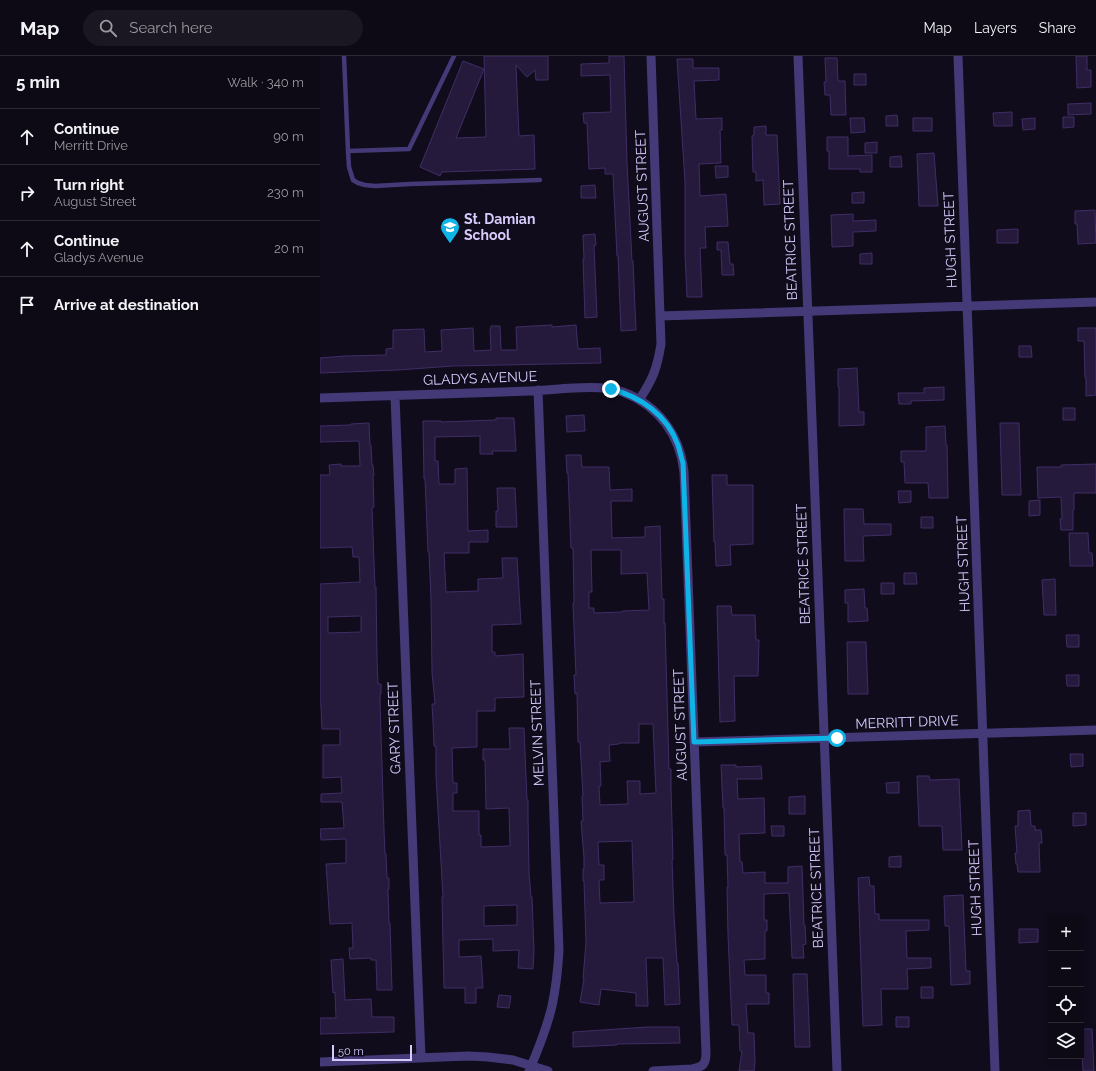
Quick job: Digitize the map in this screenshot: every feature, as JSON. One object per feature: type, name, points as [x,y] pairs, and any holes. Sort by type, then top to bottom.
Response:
[{"type":"street","name":"AUGUST STREET","points":[[651,56],[660,344],[658,362],[654,376],[639,400],[655,411],[669,427],[678,446],[683,463],[706,1053],[706,1060],[703,1065],[698,1068],[653,1071]]},
{"type":"street","name":"BEATRICE STREET","points":[[798,56],[837,1071]]},
{"type":"street","name":"HUGH STREET","points":[[958,56],[995,1071]]},
{"type":"street","points":[[660,316],[1096,302]]},
{"type":"street","name":"GLADYS AVENUE","points":[[320,398],[594,387],[622,392],[639,400]]},
{"type":"street","name":"MELVIN STREET","points":[[530,1068],[544,1034],[552,1006],[557,978],[559,950],[538,390]]},
{"type":"street","name":"GARY STREET","points":[[395,396],[421,1058]]},
{"type":"street","name":"MERRITT DRIVE","points":[[694,742],[1096,730]]},
{"type":"street","points":[[320,1062],[468,1056],[513,1060],[530,1068],[548,1071]]},
{"type":"lane","points":[[344,56],[349,167],[353,180],[365,185],[375,186],[540,180]]},
{"type":"lane","points":[[348,151],[409,149],[454,56]]},
{"type":"building","name":"St. Damian School","points":[[484,56],[548,56],[548,80],[536,80],[535,70],[527,77],[516,65],[519,136],[534,135],[535,169],[442,172],[440,176],[420,167],[463,61],[484,69],[456,138],[486,137]]},
{"type":"building","points":[[609,56],[624,56],[627,163],[636,330],[621,331],[613,174],[605,174],[605,168],[589,169],[587,123],[584,123],[583,113],[611,112],[610,75],[581,76],[581,64],[609,63]]},
{"type":"building","points":[[1076,56],[1087,56],[1087,70],[1091,70],[1091,87],[1077,88]]},
{"type":"building","points":[[825,58],[837,58],[838,81],[845,81],[846,115],[831,115],[830,95],[825,95]]},
{"type":"building","points":[[677,59],[693,59],[693,68],[719,68],[719,80],[694,81],[696,119],[722,118],[722,130],[720,130],[721,163],[699,164],[700,196],[726,194],[728,226],[705,227],[706,248],[700,248],[702,297],[687,297],[685,254],[685,182]]},
{"type":"building","points":[[854,74],[866,74],[866,85],[854,85]]},
{"type":"building","points":[[1091,103],[1091,114],[1068,115],[1068,104]]},
{"type":"building","points":[[1012,112],[1012,126],[994,126],[993,113]]},
{"type":"building","points":[[897,115],[898,126],[886,126],[886,116]]},
{"type":"building","points":[[1063,117],[1074,117],[1074,127],[1063,128]]},
{"type":"building","points":[[850,118],[864,118],[865,132],[851,133]]},
{"type":"building","points":[[913,118],[932,118],[932,131],[913,131]]},
{"type":"building","points":[[1035,118],[1035,129],[1023,130],[1022,119]]},
{"type":"building","points":[[766,126],[766,135],[777,135],[780,204],[764,205],[763,180],[756,181],[756,172],[753,172],[752,136],[754,135],[754,127]]},
{"type":"building","points":[[827,137],[848,137],[848,156],[872,155],[872,172],[860,172],[860,169],[829,169]]},
{"type":"building","points":[[877,142],[877,153],[865,153],[865,143]]},
{"type":"building","points":[[934,153],[938,206],[919,206],[917,154]]},
{"type":"building","points":[[901,156],[902,167],[890,167],[890,157]]},
{"type":"building","points":[[715,166],[728,166],[728,177],[716,178]]},
{"type":"building","points":[[595,185],[596,198],[581,198],[581,186]]},
{"type":"building","points":[[864,192],[864,203],[852,203],[852,193]]},
{"type":"building","points":[[1095,210],[1096,243],[1078,244],[1075,211]]},
{"type":"building","points":[[853,214],[853,221],[876,220],[876,231],[853,232],[853,246],[832,247],[831,215]]},
{"type":"building","points":[[1018,229],[1018,243],[997,243],[997,230]]},
{"type":"building","points":[[595,234],[596,245],[594,245],[597,317],[585,318],[583,235]]},
{"type":"building","points":[[717,242],[728,242],[730,264],[733,264],[734,275],[722,275],[721,250],[717,250]]},
{"type":"building","points":[[872,253],[872,264],[860,264],[860,254]]},
{"type":"building","points":[[552,325],[552,327],[576,325],[578,349],[600,348],[601,363],[453,366],[320,373],[320,358],[386,355],[386,349],[393,348],[393,330],[424,329],[425,352],[442,351],[441,330],[473,328],[474,351],[491,350],[491,326],[500,326],[501,350],[517,350],[516,327]]},
{"type":"building","points":[[1078,328],[1096,328],[1096,395],[1086,396],[1084,341],[1078,341]]},
{"type":"building","points":[[1019,346],[1031,346],[1032,357],[1019,357]]},
{"type":"building","points":[[857,368],[859,412],[864,412],[864,425],[839,426],[838,369]]},
{"type":"building","points":[[944,387],[944,400],[911,401],[911,404],[899,404],[898,393],[924,393],[924,388]]},
{"type":"building","points":[[1063,408],[1075,408],[1075,420],[1063,420]]},
{"type":"building","points":[[584,415],[585,431],[567,432],[566,416]]},
{"type":"building","points":[[496,418],[514,418],[516,451],[492,451],[493,454],[480,454],[480,436],[435,437],[435,461],[438,461],[439,484],[455,484],[455,469],[467,468],[468,531],[488,530],[488,542],[469,542],[469,553],[444,553],[446,592],[478,591],[478,579],[503,578],[502,558],[517,558],[521,624],[492,625],[492,652],[495,652],[495,656],[523,654],[524,697],[495,698],[495,711],[477,711],[477,747],[452,748],[453,783],[457,783],[457,793],[453,793],[453,811],[479,811],[479,835],[481,835],[481,847],[510,846],[509,808],[486,809],[485,760],[483,760],[483,749],[510,749],[509,728],[524,728],[528,800],[529,873],[532,897],[534,951],[533,969],[518,968],[519,950],[493,951],[493,939],[459,940],[459,957],[481,956],[483,988],[476,988],[476,1003],[465,1003],[465,988],[444,988],[443,897],[436,776],[436,746],[434,746],[432,704],[435,704],[432,672],[431,599],[424,479],[423,421],[441,422],[496,420]],"holes":[[[517,905],[517,925],[484,926],[484,906]]]},
{"type":"building","points":[[369,423],[374,475],[374,507],[372,508],[376,587],[377,659],[378,684],[381,684],[380,702],[384,830],[387,878],[389,878],[388,889],[392,990],[377,990],[376,960],[371,960],[371,958],[350,959],[349,948],[353,948],[352,923],[330,924],[326,864],[346,863],[346,839],[321,840],[320,829],[344,828],[342,802],[321,802],[321,794],[342,793],[341,777],[323,778],[323,745],[340,745],[340,729],[322,729],[320,705],[320,584],[360,582],[359,557],[353,557],[352,547],[320,548],[320,475],[330,475],[329,465],[341,464],[341,466],[360,466],[359,441],[320,442],[320,426]],"holes":[[[361,616],[361,632],[328,633],[328,617]]]},
{"type":"building","points":[[1000,423],[1019,423],[1021,495],[1002,495]]},
{"type":"building","points":[[945,426],[947,445],[948,498],[929,498],[928,483],[905,483],[904,462],[901,462],[901,451],[926,451],[926,427]]},
{"type":"building","points":[[566,455],[581,455],[582,467],[609,467],[610,490],[632,489],[632,501],[611,501],[612,538],[645,537],[645,527],[660,526],[662,599],[664,599],[665,623],[669,769],[671,769],[674,915],[680,1004],[665,1005],[663,958],[646,958],[648,1006],[636,1006],[636,993],[601,989],[599,1005],[580,1002],[584,979],[586,942],[583,881],[584,858],[581,821],[583,821],[583,796],[580,742],[578,742],[577,693],[575,694],[574,675],[576,675],[573,603],[573,548],[571,548]],"holes":[[[591,550],[621,550],[621,574],[647,573],[649,610],[594,613],[594,608],[589,608],[589,592],[592,592]],[[639,724],[653,724],[656,793],[640,794],[640,781],[627,781],[628,804],[600,805],[600,762],[610,761],[609,745],[619,743],[639,743]],[[632,841],[634,902],[600,903],[599,880],[604,880],[604,865],[599,865],[598,842]]]},
{"type":"building","points":[[1096,464],[1096,493],[1074,493],[1073,530],[1061,530],[1061,497],[1038,498],[1037,467],[1061,467],[1061,465]]},
{"type":"building","points":[[712,475],[727,475],[727,485],[753,485],[753,544],[730,545],[731,565],[716,566]]},
{"type":"building","points":[[497,488],[515,488],[517,527],[496,527],[496,511],[498,511]]},
{"type":"building","points":[[898,491],[911,491],[911,502],[899,503]]},
{"type":"building","points":[[1040,500],[1040,515],[1029,516],[1029,501]]},
{"type":"building","points":[[844,509],[863,509],[864,524],[891,524],[891,535],[863,536],[864,561],[845,561]]},
{"type":"building","points":[[921,517],[933,517],[933,528],[921,528]]},
{"type":"building","points":[[1069,533],[1088,533],[1089,553],[1092,553],[1093,566],[1070,566]]},
{"type":"building","points":[[904,573],[916,573],[917,584],[904,584]]},
{"type":"building","points":[[1055,579],[1056,615],[1044,615],[1042,580]]},
{"type":"building","points":[[881,583],[894,583],[894,594],[881,594]]},
{"type":"building","points":[[864,589],[865,608],[867,608],[868,621],[848,622],[848,603],[845,603],[845,590]]},
{"type":"building","points":[[717,606],[731,606],[732,615],[755,615],[756,640],[759,640],[758,676],[734,676],[735,721],[720,722]]},
{"type":"building","points":[[1066,635],[1079,635],[1079,647],[1067,647]]},
{"type":"building","points":[[847,642],[866,642],[868,694],[848,694]]},
{"type":"building","points":[[1066,675],[1079,675],[1079,686],[1067,686]]},
{"type":"building","points":[[1070,754],[1083,754],[1083,766],[1071,767]]},
{"type":"building","points":[[721,765],[736,765],[736,767],[761,766],[762,779],[737,779],[738,799],[764,798],[765,833],[739,834],[740,862],[742,862],[743,873],[765,872],[765,883],[788,883],[788,867],[802,866],[806,944],[803,945],[804,958],[792,958],[789,893],[764,894],[764,920],[767,920],[767,931],[765,931],[765,959],[744,960],[745,975],[766,975],[766,993],[769,993],[769,1004],[746,1004],[748,1033],[754,1033],[754,1071],[739,1071],[742,1051],[740,1051],[739,1025],[732,1025],[728,935],[727,855],[725,855]]},
{"type":"building","points":[[917,776],[929,776],[930,780],[959,779],[962,850],[943,850],[942,826],[919,826]]},
{"type":"building","points":[[899,782],[899,793],[887,793],[886,783]]},
{"type":"building","points":[[805,796],[805,814],[789,814],[789,797]]},
{"type":"building","points":[[1030,810],[1031,826],[1035,826],[1035,830],[1041,830],[1042,843],[1039,843],[1040,872],[1018,872],[1015,853],[1017,853],[1015,826],[1018,826],[1018,811]]},
{"type":"building","points":[[1073,813],[1086,813],[1086,825],[1073,826]]},
{"type":"building","points":[[771,826],[784,826],[784,836],[772,836]]},
{"type":"building","points":[[901,856],[901,867],[889,867],[889,857]]},
{"type":"building","points":[[869,877],[870,886],[874,886],[875,914],[879,914],[879,920],[929,920],[929,930],[906,931],[907,958],[931,958],[931,968],[907,969],[908,989],[881,989],[882,1025],[863,1026],[858,878]]},
{"type":"building","points":[[963,895],[966,971],[970,971],[970,984],[951,985],[949,926],[945,926],[944,896]]},
{"type":"building","points":[[1019,929],[1038,929],[1038,942],[1019,943]]},
{"type":"building","points":[[343,959],[345,1000],[371,999],[372,1017],[394,1017],[394,1032],[320,1034],[320,1018],[336,1018],[335,992],[333,993],[331,960]]},
{"type":"building","points":[[793,974],[807,974],[810,1047],[795,1047]]},
{"type":"building","points":[[921,987],[933,987],[933,998],[921,998]]},
{"type":"building","points":[[499,995],[511,996],[509,1008],[497,1007]]},
{"type":"building","points":[[896,1017],[909,1017],[909,1027],[896,1027]]},
{"type":"building","points":[[648,1027],[679,1027],[680,1043],[617,1044],[573,1047],[573,1032]]},
{"type":"building","points":[[1084,1029],[1092,1029],[1094,1071],[1083,1071]]},
{"type":"place","name":"St. Damian School","points":[[450,244]]},
{"type":"route","points":[[611,389],[632,396],[647,404],[655,411],[669,427],[678,446],[683,463],[694,742],[837,738]]}]
